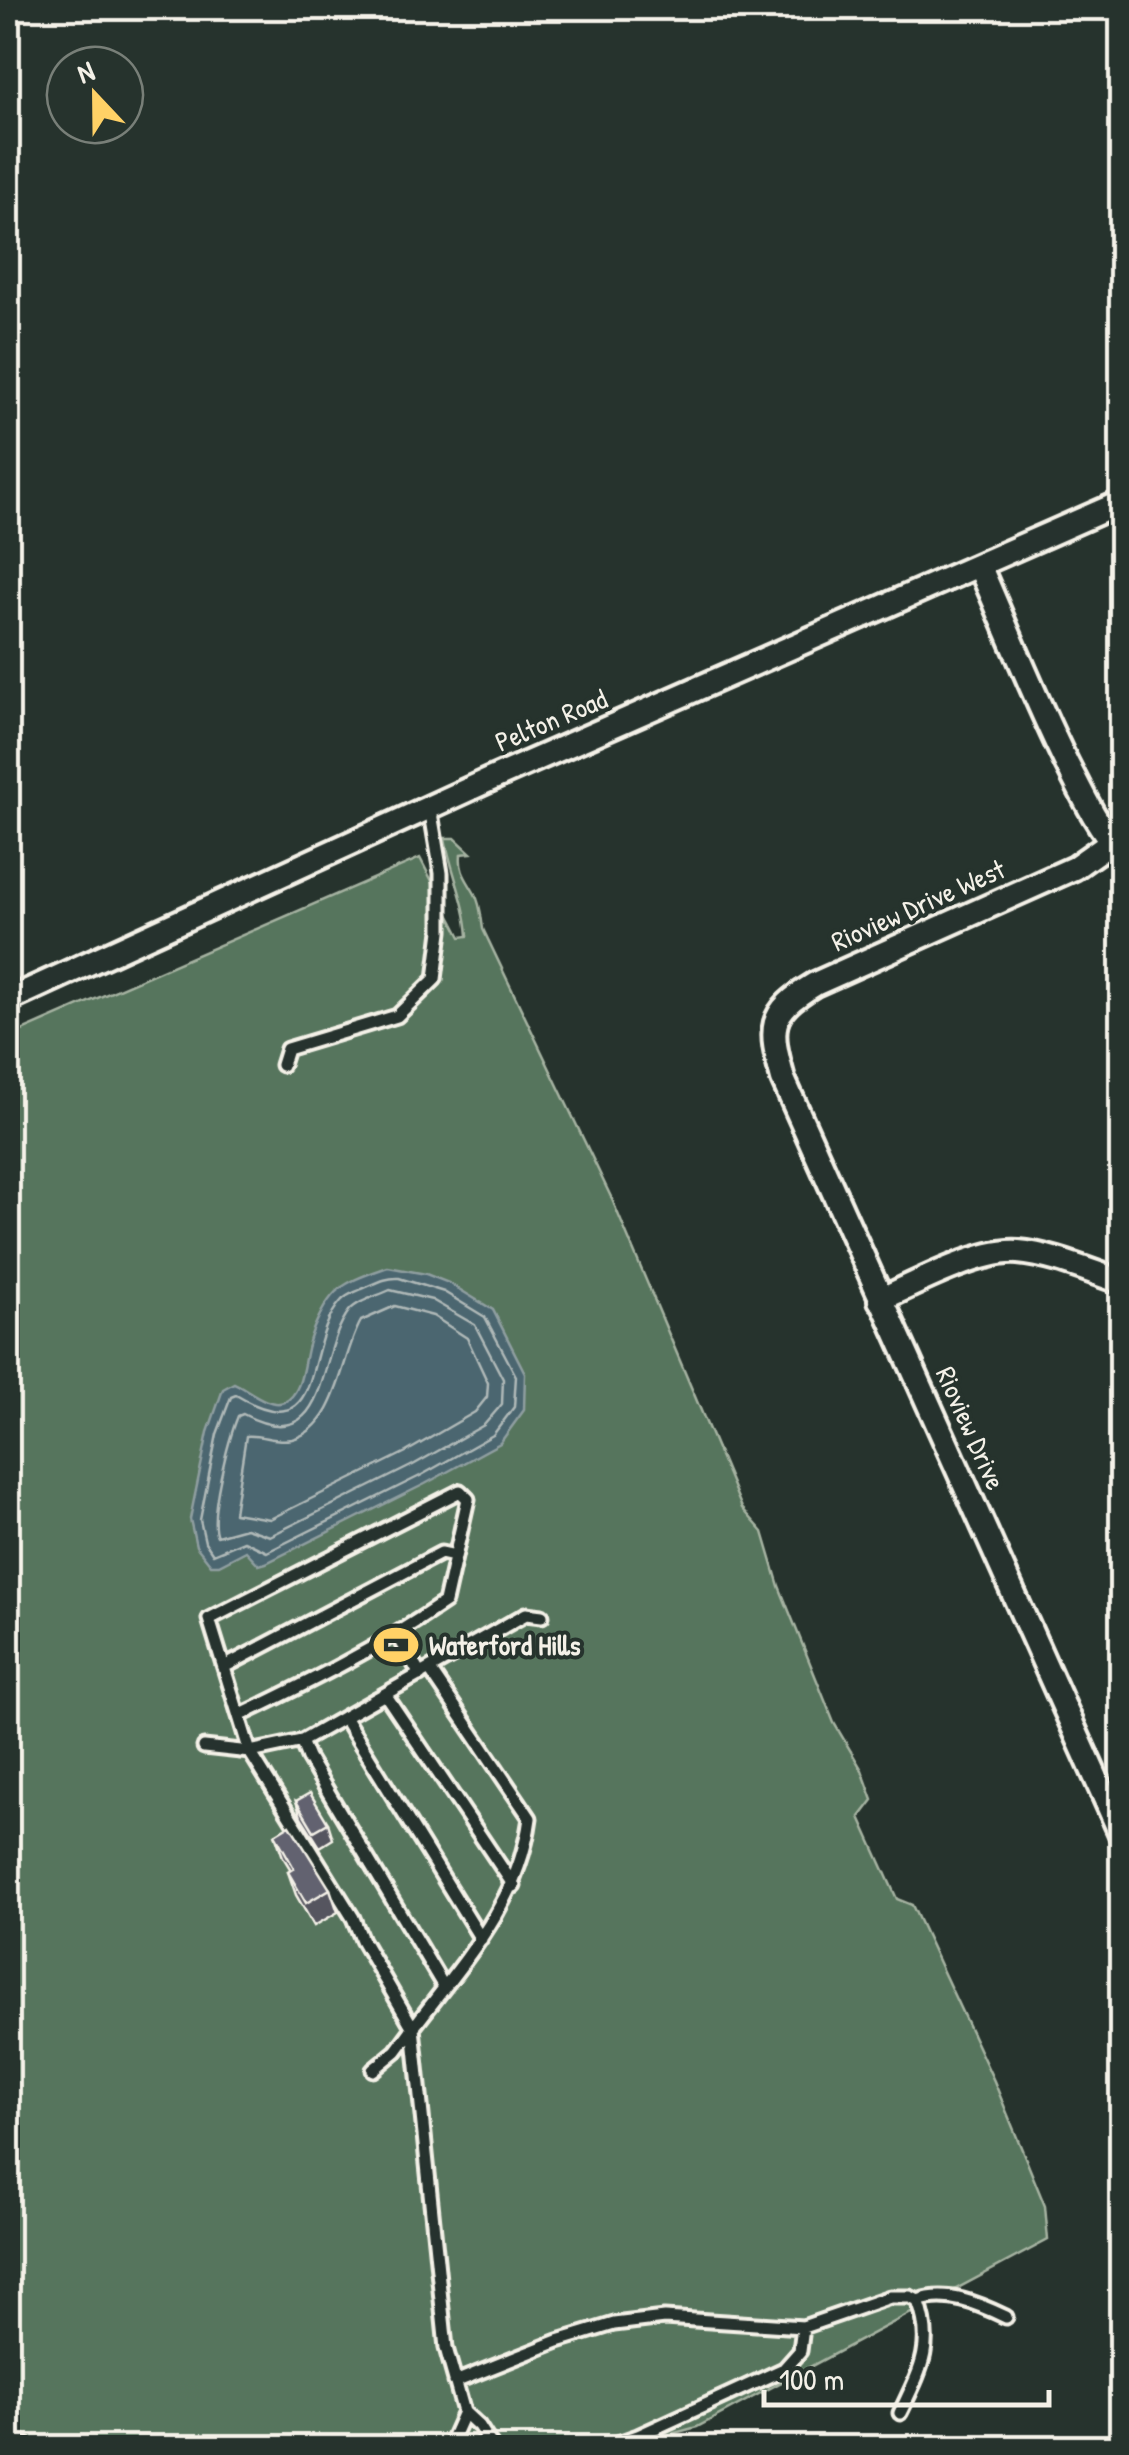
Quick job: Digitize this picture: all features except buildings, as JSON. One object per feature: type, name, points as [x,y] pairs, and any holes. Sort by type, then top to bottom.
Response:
[{"type":"street","name":"Pelton Road","points":[[8,1000],[430,807],[1122,502]]},
{"type":"street","points":[[979,565],[1058,744],[1087,803],[1116,847]]},
{"type":"street","name":"Rioview Drive West","points":[[773,1042],[778,1012],[791,998],[815,984],[1116,847]]},
{"type":"street","name":"Rioview Drive","points":[[773,1042],[783,1079],[880,1300],[1122,1836]]},
{"type":"street","points":[[880,1300],[929,1276],[999,1253],[1047,1257],[1122,1282]]},
{"type":"lane","points":[[282,1065],[287,1049],[397,1016],[435,979],[442,873],[430,807]]},
{"type":"lane","points":[[239,1716],[330,1672],[398,1634],[444,1602],[468,1499],[460,1491],[209,1619],[250,1752],[353,1918],[413,2028],[446,2348],[464,2412],[493,2448]]},
{"type":"lane","points":[[224,1667],[441,1552],[455,1556]]},
{"type":"lane","points":[[204,1747],[250,1752],[301,1741],[526,1614],[542,1616]]},
{"type":"lane","points":[[373,2070],[396,2051],[481,1939],[514,1886],[526,1853],[530,1818],[398,1634]]},
{"type":"lane","points":[[385,1694],[514,1886]]},
{"type":"lane","points":[[344,1717],[481,1939]]},
{"type":"lane","points":[[301,1741],[444,1987]]},
{"type":"lane","points":[[455,2382],[558,2341],[614,2324],[664,2318],[803,2328],[890,2297],[954,2298],[982,2305],[1006,2318]]},
{"type":"lane","points":[[900,2413],[928,2343],[918,2300]]},
{"type":"lane","points":[[604,2448],[784,2369],[800,2351],[803,2328]]},
{"type":"lane","points":[[448,2448],[464,2412]]},
{"type":"lane","points":[[8,2436],[32,2448]]},
{"type":"green space","name":"Waterford Hills","points":[[445,838],[455,838],[471,853],[461,854],[461,866],[478,902],[483,929],[611,1197],[742,1508],[763,1532],[779,1586],[834,1723],[862,1770],[873,1800],[860,1817],[897,1899],[912,1905],[994,2081],[1045,2206],[1048,2240],[697,2427],[623,2447],[8,2447],[8,1037],[420,858],[461,937],[468,936]]},
{"type":"water","points":[[388,1267],[449,1283],[493,1310],[525,1373],[524,1410],[500,1443],[266,1563],[259,1565],[246,1551],[211,1565],[196,1546],[190,1519],[208,1432],[223,1389],[234,1383],[271,1402],[290,1398],[299,1385],[312,1333],[328,1301],[351,1282]]},
{"type":"place","name":"Waterford Hills","points":[[396,1645]]}]
